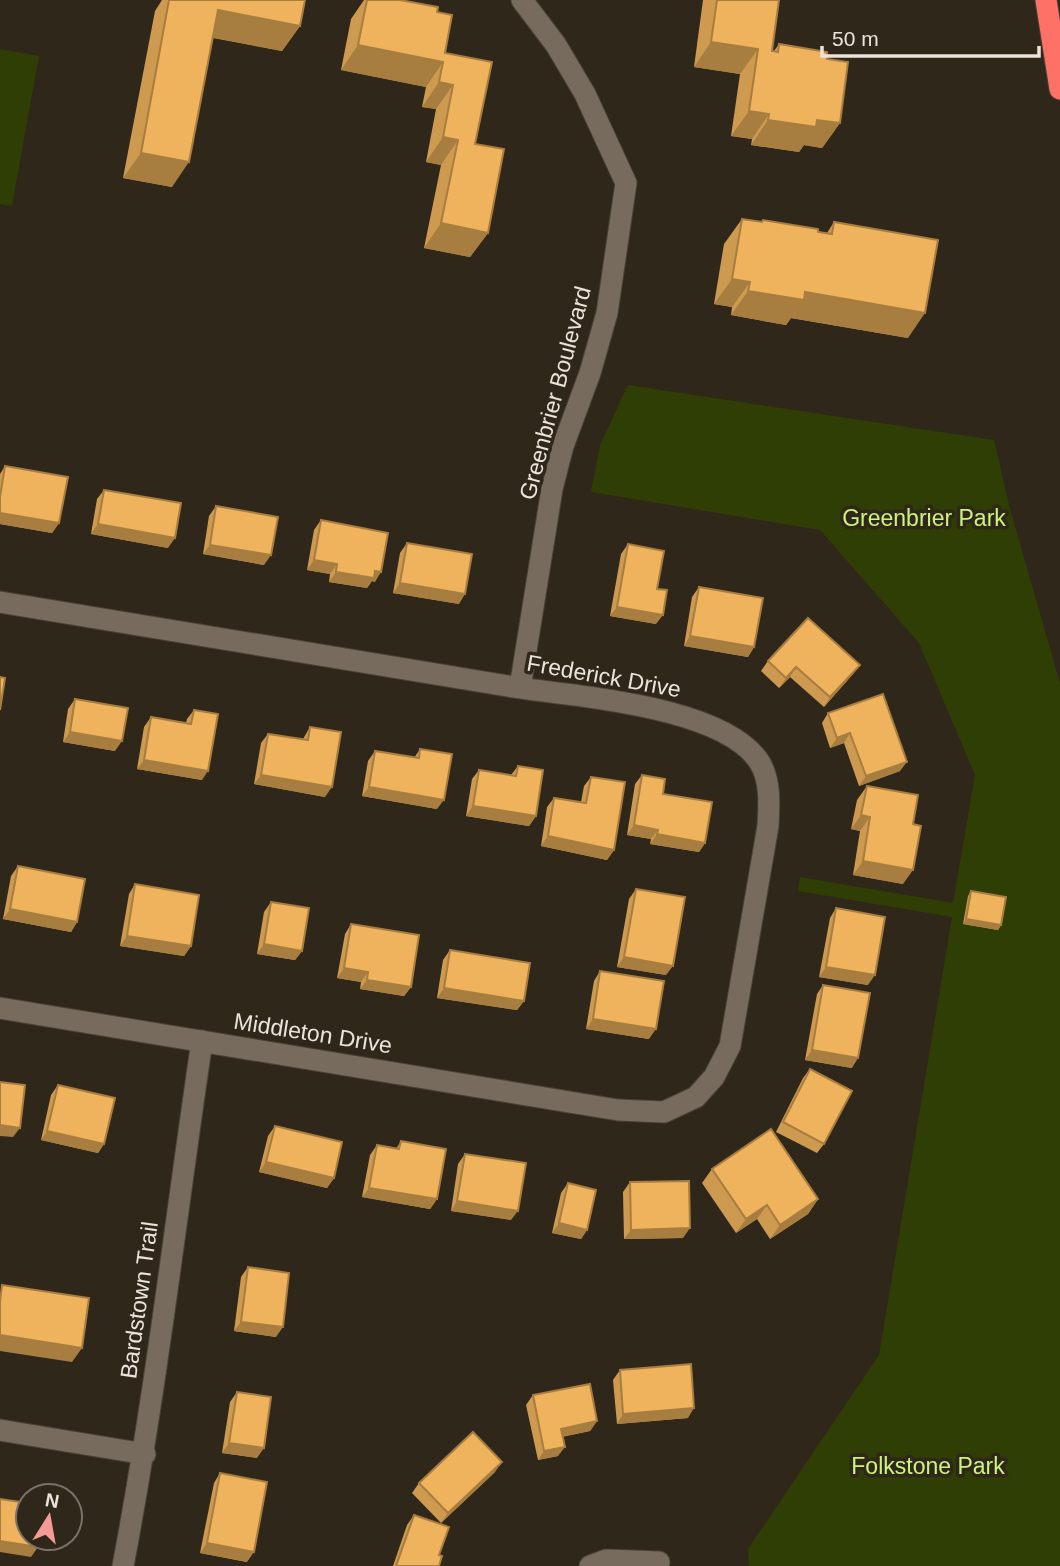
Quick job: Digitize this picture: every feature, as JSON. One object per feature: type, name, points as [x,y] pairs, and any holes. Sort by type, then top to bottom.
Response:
[{"type":"highway","points":[[1046,0],[1060,89]]},
{"type":"street","name":"Greenbrier Boulevard","points":[[520,688],[552,489],[563,446],[590,373],[607,313],[626,183],[585,94],[556,45],[526,4]]},
{"type":"street","name":"Frederick Drive","points":[[0,602],[551,691],[685,716],[718,728],[743,745],[760,764],[769,794],[768,826],[730,1046],[714,1077],[696,1097],[664,1112],[618,1110]]},
{"type":"street","name":"Middleton Drive","points":[[0,1008],[618,1110]]},
{"type":"street","name":"Bardstown Trail","points":[[124,1566],[145,1454],[202,1041]]},
{"type":"street","points":[[0,1430],[145,1454]]},
{"type":"street","points":[[590,1566],[606,1560],[659,1562]]},
{"type":"green space","points":[[0,49],[39,56],[12,206],[0,204]]},
{"type":"green space","name":"Greenbrier Park","points":[[628,385],[994,440],[1010,509],[1060,683],[1060,1566],[749,1566],[748,1549],[879,1355],[952,917],[798,891],[800,877],[953,903],[975,775],[919,643],[820,530],[591,492],[600,445]]},
{"type":"building","points":[[169,0],[305,0],[300,26],[218,10],[189,162],[141,153]]},
{"type":"building","points":[[367,0],[400,0],[438,7],[437,12],[452,15],[445,53],[492,62],[475,144],[504,149],[488,233],[441,223],[458,140],[443,137],[453,85],[439,82],[443,62],[358,45]]},
{"type":"building","points":[[717,0],[779,0],[772,51],[778,52],[779,44],[827,52],[827,59],[848,62],[840,123],[817,120],[816,127],[768,120],[769,114],[749,111],[758,49],[711,42]]},
{"type":"building","points":[[742,219],[818,229],[818,232],[832,234],[834,222],[938,240],[925,313],[805,292],[804,300],[748,291],[750,282],[732,279]]},
{"type":"building","points":[[5,466],[68,477],[59,523],[0,513]]},
{"type":"building","points":[[104,490],[181,503],[175,538],[98,524]]},
{"type":"building","points":[[216,506],[278,517],[271,555],[210,545]]},
{"type":"building","points":[[321,520],[388,533],[381,572],[375,571],[374,578],[336,572],[337,564],[314,560]]},
{"type":"building","points":[[407,543],[472,554],[465,594],[400,583]]},
{"type":"building","points":[[628,544],[664,551],[657,589],[667,590],[663,615],[617,607]]},
{"type":"building","points":[[699,587],[763,598],[754,647],[690,636]]},
{"type":"building","points":[[808,618],[860,665],[830,697],[796,667],[786,678],[768,661]]},
{"type":"building","points":[[0,677],[5,678],[0,710]]},
{"type":"building","points":[[883,694],[907,762],[866,776],[850,733],[837,738],[828,713]]},
{"type":"building","points":[[75,699],[128,708],[122,741],[70,732]]},
{"type":"building","points":[[194,710],[218,714],[208,771],[144,760],[151,717],[191,724]]},
{"type":"building","points":[[310,727],[341,732],[332,787],[261,775],[268,734],[308,740]]},
{"type":"building","points":[[420,749],[452,754],[444,800],[369,787],[375,751],[419,758]]},
{"type":"building","points":[[518,766],[543,770],[536,816],[473,806],[479,770],[516,776]]},
{"type":"building","points":[[642,775],[665,779],[663,794],[712,802],[705,843],[657,834],[658,830],[634,825]]},
{"type":"building","points":[[591,777],[625,782],[614,850],[548,836],[554,798],[586,803]]},
{"type":"building","points":[[867,786],[918,795],[913,824],[921,826],[913,870],[863,861],[870,817],[861,815]]},
{"type":"building","points":[[18,866],[85,879],[77,922],[10,909]]},
{"type":"building","points":[[135,884],[199,895],[191,946],[127,936]]},
{"type":"building","points":[[636,889],[685,897],[673,966],[624,957]]},
{"type":"building","points":[[971,891],[1006,897],[1001,925],[966,919]]},
{"type":"building","points":[[271,902],[309,908],[302,951],[264,944]]},
{"type":"building","points":[[836,908],[885,917],[875,975],[826,967]]},
{"type":"building","points":[[351,924],[419,935],[411,987],[367,980],[368,972],[344,968]]},
{"type":"building","points":[[450,950],[530,963],[524,1001],[444,988]]},
{"type":"building","points":[[600,971],[664,981],[656,1029],[593,1019]]},
{"type":"building","points":[[823,985],[870,993],[858,1058],[812,1050]]},
{"type":"building","points":[[810,1069],[852,1091],[824,1144],[783,1122]]},
{"type":"building","points":[[0,1082],[25,1085],[20,1128],[0,1125]]},
{"type":"building","points":[[58,1085],[115,1098],[104,1144],[47,1131]]},
{"type":"building","points":[[275,1126],[342,1142],[334,1178],[266,1162]]},
{"type":"building","points":[[771,1129],[818,1199],[780,1225],[767,1205],[746,1219],[712,1169]]},
{"type":"building","points":[[401,1141],[446,1149],[437,1199],[369,1188],[377,1145],[399,1149]]},
{"type":"building","points":[[465,1154],[526,1163],[518,1211],[457,1201]]},
{"type":"building","points":[[689,1181],[690,1228],[631,1230],[630,1182]]},
{"type":"building","points":[[568,1183],[596,1190],[587,1230],[559,1223]]},
{"type":"building","points":[[248,1267],[289,1273],[283,1327],[241,1322]]},
{"type":"building","points":[[2,1285],[89,1298],[82,1348],[0,1335]]},
{"type":"building","points":[[691,1364],[694,1408],[623,1414],[620,1370]]},
{"type":"building","points":[[590,1384],[597,1421],[561,1429],[565,1447],[544,1451],[533,1395]]},
{"type":"building","points":[[237,1392],[271,1397],[264,1448],[229,1443]]},
{"type":"building","points":[[473,1432],[502,1462],[448,1513],[419,1483]]},
{"type":"building","points":[[220,1473],[267,1482],[254,1552],[207,1543]]},
{"type":"building","points":[[0,1499],[14,1501],[14,1543],[0,1541]]},
{"type":"building","points":[[414,1515],[449,1527],[439,1555],[442,1556],[439,1566],[396,1566]]},
{"type":"park label","name":"Folkstone Park","points":[[928,1466]]}]
